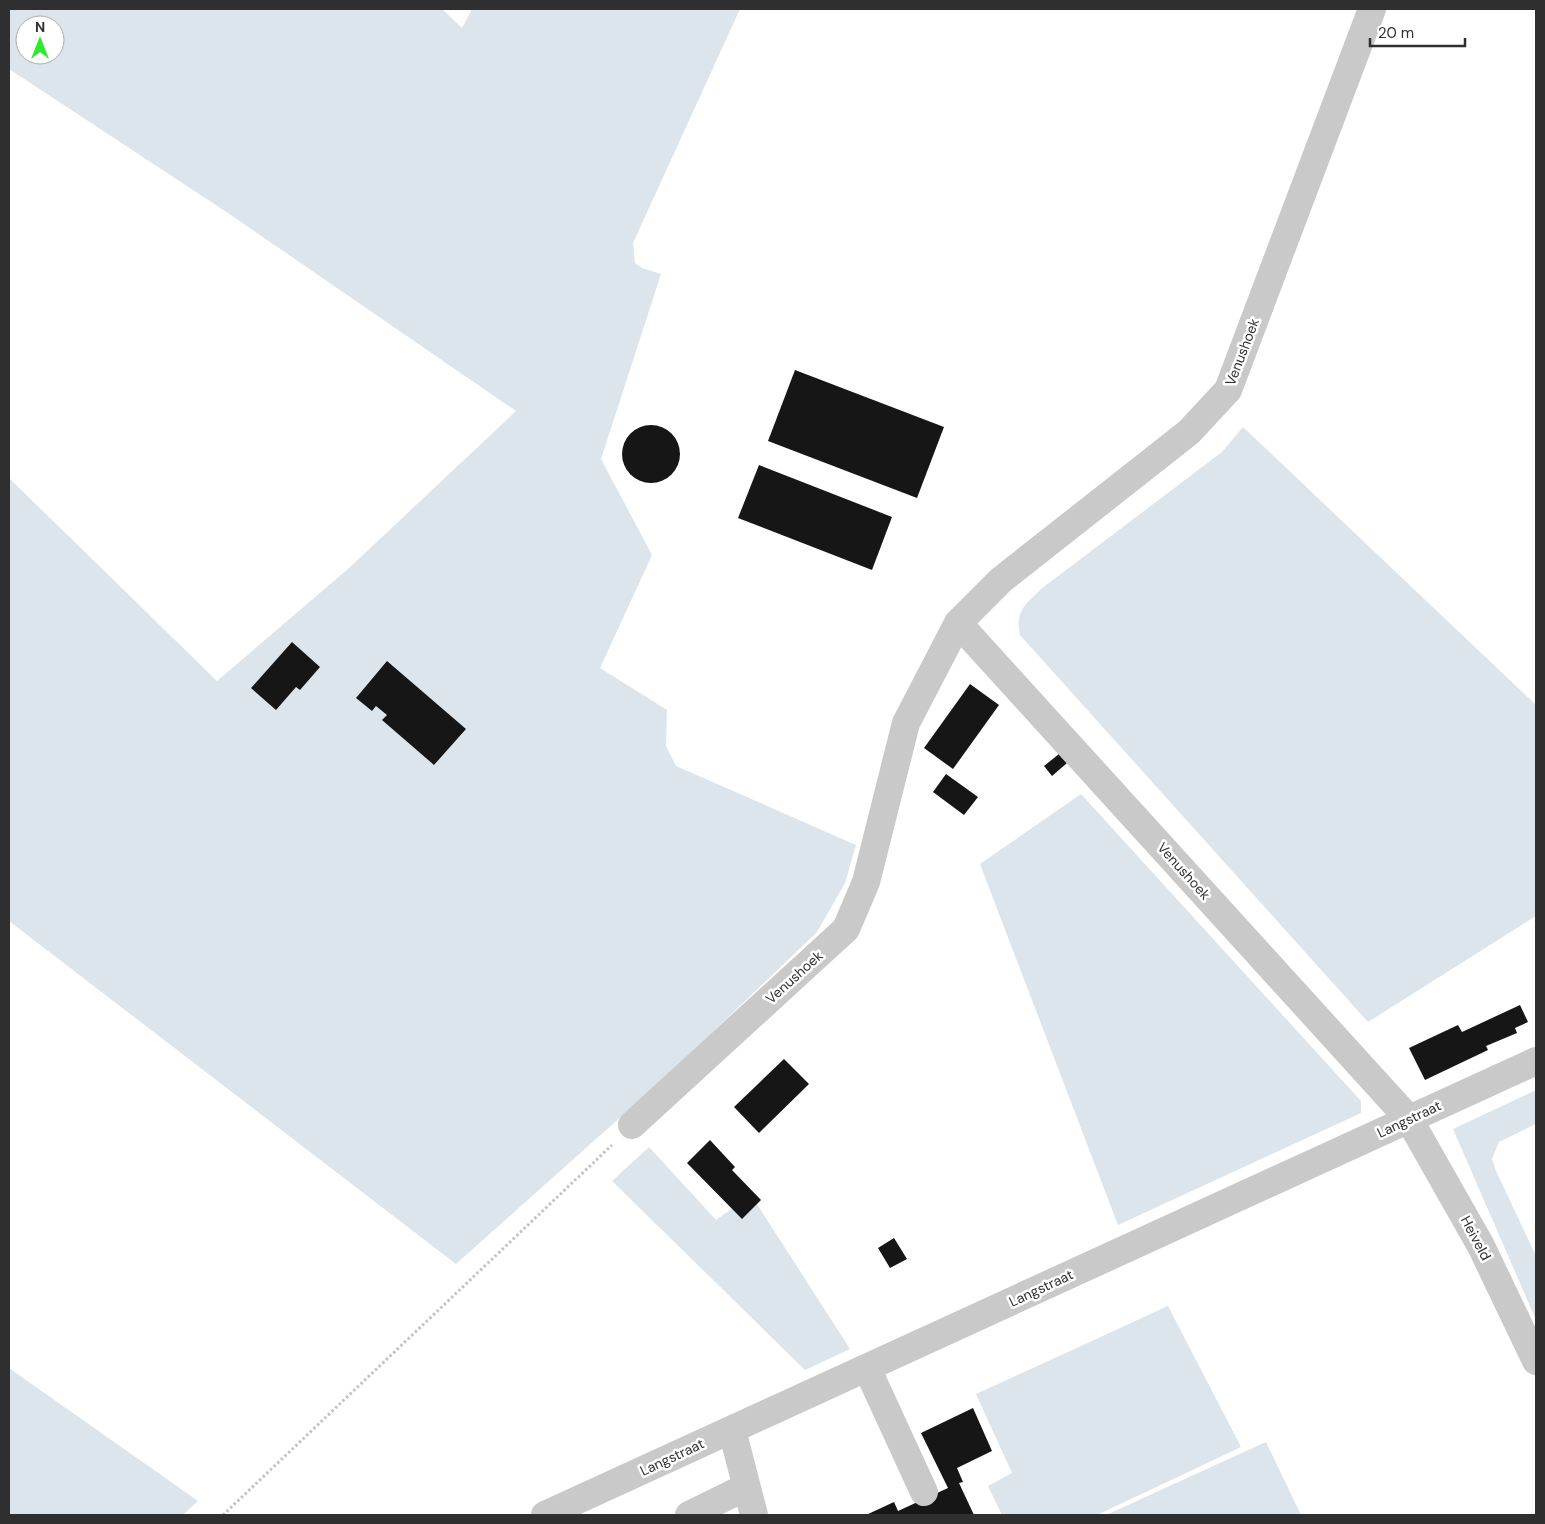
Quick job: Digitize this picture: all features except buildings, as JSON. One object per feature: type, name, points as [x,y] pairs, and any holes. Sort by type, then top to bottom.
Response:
[{"type":"street","name":"Venushoek","points":[[632,1125],[846,929],[866,882],[906,723],[958,623],[1001,580],[1189,432],[1228,390],[1372,9]]},
{"type":"street","name":"Venushoek","points":[[958,623],[1409,1119]]},
{"type":"street","name":"Langstraat","points":[[545,1515],[1536,1061]]},
{"type":"street","name":"Heiveld","points":[[1409,1119],[1482,1246],[1536,1361]]},
{"type":"street","points":[[867,1368],[924,1492]]},
{"type":"street","points":[[732,1430],[754,1515]]},
{"type":"street","points":[[689,1515],[746,1487]]},
{"type":"path","points":[[223,1515],[632,1125]]},
{"type":"shaded area","points":[[9,9],[442,9],[462,28],[472,9],[740,9],[633,243],[635,263],[642,268],[661,274],[601,459],[652,555],[600,668],[667,710],[666,746],[676,766],[856,845],[845,883],[817,932],[669,1074],[456,1264],[9,921],[9,478],[217,681],[348,569],[516,411],[225,211],[9,69]]},
{"type":"shaded area","points":[[1243,427],[1536,705],[1536,916],[1368,1022],[1020,635],[1020,614],[1026,604],[1041,589],[1222,452]]},
{"type":"shaded area","points":[[1081,794],[1361,1101],[1361,1113],[1118,1225],[980,864]]},
{"type":"shaded area","points":[[1536,1090],[1536,1124],[1499,1142],[1492,1159],[1536,1256],[1536,1320],[1453,1129]]},
{"type":"shaded area","points":[[649,1147],[716,1220],[751,1195],[850,1349],[805,1370],[612,1181]]},
{"type":"shaded area","points":[[1168,1306],[1241,1447],[1097,1515],[1002,1515],[988,1486],[1012,1473],[976,1394]]},
{"type":"shaded area","points":[[9,1368],[198,1501],[183,1515],[9,1515]]},
{"type":"shaded area","points":[[1266,1442],[1301,1515],[1106,1515],[1244,1452]]}]
